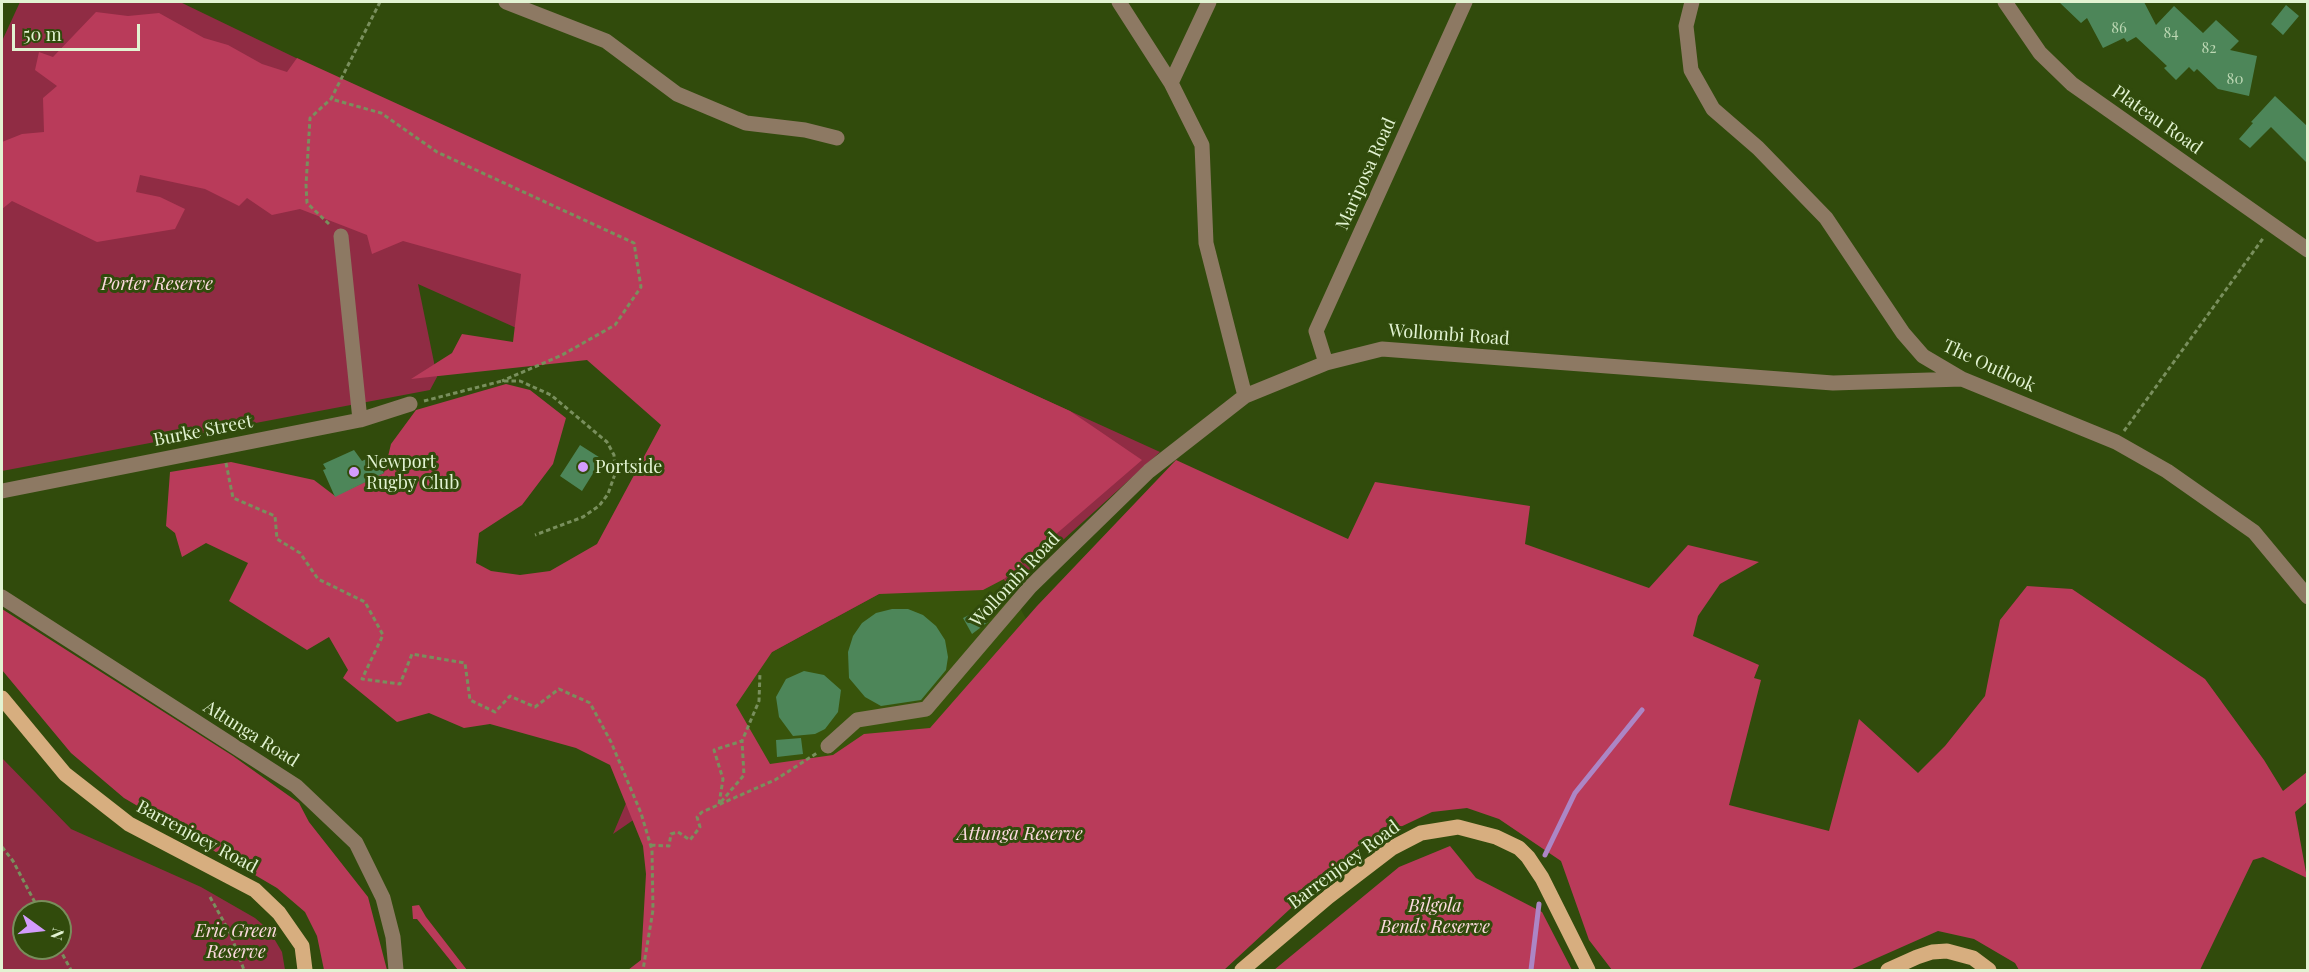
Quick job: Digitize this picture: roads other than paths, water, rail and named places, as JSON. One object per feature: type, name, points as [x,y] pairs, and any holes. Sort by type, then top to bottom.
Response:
[{"type":"main road","name":"Barrenjoey Road","points":[[2,698],[65,774],[129,824],[255,890],[279,914],[302,946],[305,970]]},
{"type":"main road","name":"Barrenjoey Road","points":[[1242,970],[1328,897],[1392,848],[1421,833],[1458,827],[1496,837],[1519,849],[1528,857],[1542,878],[1588,970]]},
{"type":"main road","points":[[1888,970],[1924,954],[1947,951],[1973,958],[1989,970]]},
{"type":"street","points":[[506,2],[606,41],[677,94],[746,123],[804,130],[837,138]]},
{"type":"street","points":[[1119,2],[1171,83],[1202,145],[1206,243],[1245,396]]},
{"type":"street","points":[[1171,83],[1209,2]]},
{"type":"street","name":"Mariposa Road","points":[[1326,363],[1316,331],[1465,2]]},
{"type":"street","name":"The Outlook","points":[[1692,2],[1686,26],[1691,70],[1713,109],[1758,148],[1826,218],[1903,333],[1923,356],[1962,379],[2116,442],[2167,471],[2254,532],[2307,597]]},
{"type":"street","name":"Plateau Road","points":[[2005,2],[2040,53],[2072,84],[2307,250]]},
{"type":"street","points":[[341,236],[360,420]]},
{"type":"street","name":"Wollombi Road","points":[[828,746],[857,720],[926,709],[1030,587],[1149,471],[1245,396],[1326,363],[1382,349],[1833,383],[1962,379]]},
{"type":"street","name":"Burke Street","points":[[2,492],[360,420],[410,404]]},
{"type":"street","name":"Attunga Road","points":[[2,597],[296,786],[356,843],[383,898],[393,937],[396,970]]},
{"type":"waterway","points":[[1545,855],[1575,793],[1642,710]]},
{"type":"waterway","points":[[1531,970],[1539,904]]},
{"type":"place","name":"Portside","points":[[583,467]]},
{"type":"place","name":"Newport Rugby Club","points":[[354,472]]},
{"type":"park label","name":"Porter Reserve","points":[[157,284]]},
{"type":"park label","name":"Attunga Reserve","points":[[1020,834]]},
{"type":"park label","name":"Bilgola Bends Reserve","points":[[1435,916]]},
{"type":"park label","name":"Eric Green Reserve","points":[[236,941]]}]
